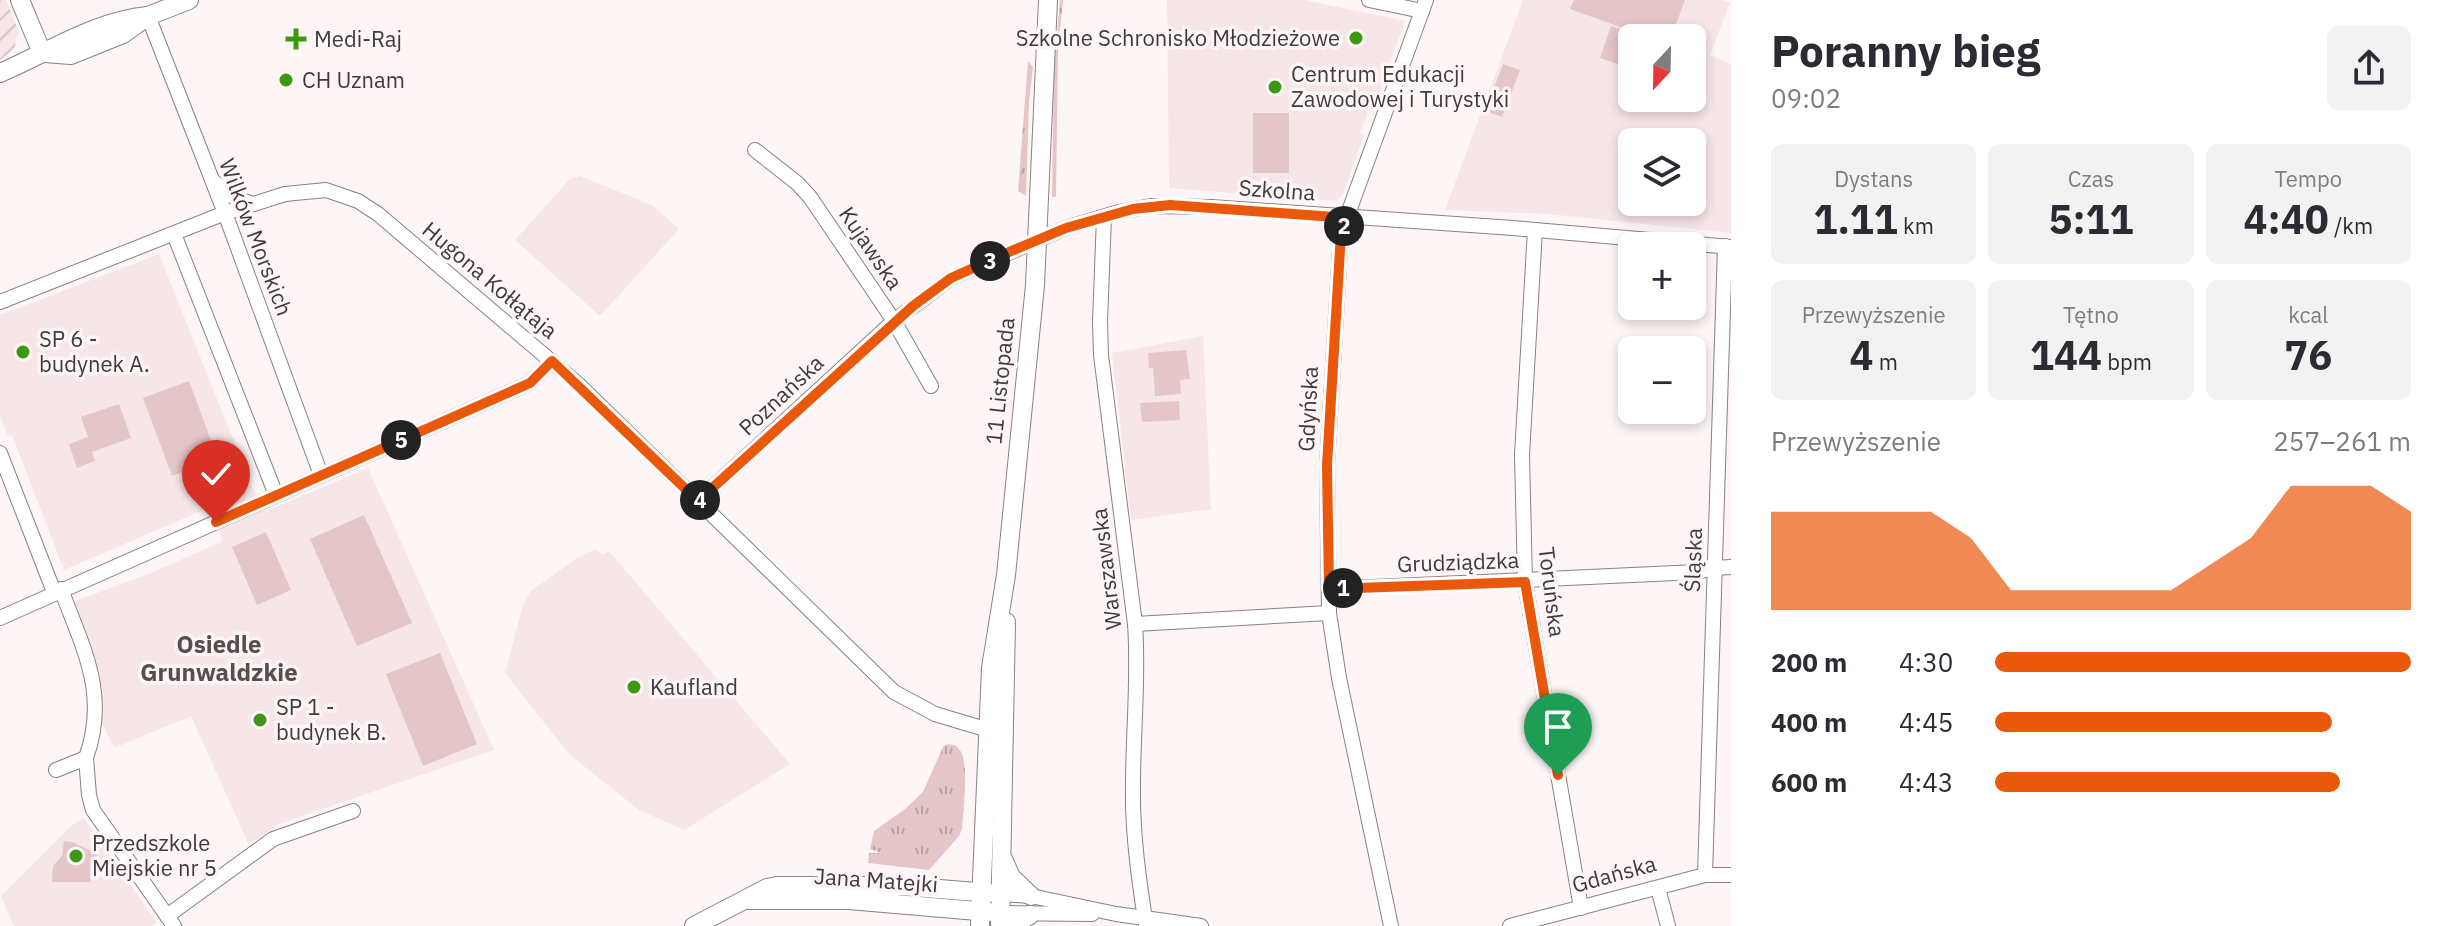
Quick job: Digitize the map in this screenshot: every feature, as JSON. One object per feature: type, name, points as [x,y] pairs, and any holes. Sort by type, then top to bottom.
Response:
[{"type":"street","points":[[20,0],[42,53]]},
{"type":"street","points":[[0,73],[42,53],[71,55],[123,34],[148,16],[189,0]]},
{"type":"street","name":"11 Listopada","points":[[1004,922],[994,648],[1006,575],[1037,241],[1048,0]]},
{"type":"street","points":[[1369,0],[1424,6]]},
{"type":"street","name":"Gdyńska","points":[[1391,926],[1339,678],[1329,613],[1327,465],[1341,233],[1424,6]]},
{"type":"street","name":"Wilków Morskich","points":[[148,16],[225,213],[321,475]]},
{"type":"street","name":"Kujawska","points":[[755,150],[810,197],[894,321],[931,386]]},
{"type":"street","points":[[211,179],[231,196],[253,204]]},
{"type":"street","name":"Hugona Kołłątaja","points":[[0,302],[225,213],[285,194],[315,190],[358,201],[378,214],[552,361],[894,692],[935,714],[996,732]]},
{"type":"street","name":"Szkolna","points":[[894,321],[951,278],[1037,241],[1133,209],[1170,205],[1728,246]]},
{"type":"street","name":"Warszawska","points":[[1104,217],[1101,355],[1135,624],[1138,665],[1133,811],[1146,922]]},
{"type":"street","name":"Toruńska","points":[[1535,230],[1522,455],[1525,582],[1581,908]]},
{"type":"street","points":[[174,234],[276,495]]},
{"type":"street","name":"Śląska","points":[[1705,875],[1728,246]]},
{"type":"street","name":"Poznańska","points":[[698,501],[894,321]]},
{"type":"street","points":[[0,618],[530,383],[552,361]]},
{"type":"street","points":[[0,453],[94,677],[95,721],[87,755],[93,810],[168,922],[273,839],[353,811]]},
{"type":"street","name":"Grudziądzka","points":[[1329,589],[1525,582],[1697,572],[1731,567]]},
{"type":"street","points":[[1135,624],[1329,613]]},
{"type":"street","name":"11 Listopada","points":[[977,921],[996,732]]},
{"type":"street","points":[[56,770],[87,755]]},
{"type":"street","points":[[950,889],[967,881],[983,855]]},
{"type":"street","points":[[1003,856],[1011,877],[1031,905]]},
{"type":"street","name":"Gdańska","points":[[1510,926],[1705,875],[1731,875]]},
{"type":"street","name":"Jana Matejki","points":[[694,926],[767,888],[789,885],[981,892]]},
{"type":"street","points":[[1658,888],[1668,926]]},
{"type":"street","points":[[981,892],[1001,894],[1031,905],[1116,914],[1146,922],[1201,926]]},
{"type":"street","name":"Jana Matejki","points":[[749,900],[849,900],[949,910],[977,921]]},
{"type":"street","points":[[977,921],[1004,922],[1031,905]]},
{"type":"shaded area","points":[[0,0],[6,0],[19,32],[14,49],[0,60]]},
{"type":"shaded area","name":"Centrum Edukacji Zawodowej i Turystyki","points":[[1167,0],[1304,0],[1405,21],[1373,110],[1369,109],[1360,133],[1364,135],[1343,194],[1337,201],[1169,188]]},
{"type":"shaded area","points":[[1523,0],[1723,0],[1730,3],[1710,55],[1731,64],[1731,233],[1548,214],[1445,210]]},
{"type":"shaded area","points":[[580,176],[652,205],[679,229],[600,316],[515,240],[570,179]]},
{"type":"shaded area","points":[[159,254],[253,489],[266,511],[368,468],[494,750],[279,824],[249,845],[191,716],[114,748],[93,705],[70,603],[151,573],[221,542],[220,532],[206,509],[64,570],[12,435],[8,436],[0,416],[0,315]]},
{"type":"shaded area","points":[[1203,336],[1211,509],[1131,520],[1112,353]]},
{"type":"shaded area","name":"Kaufland","points":[[596,549],[602,555],[609,551],[790,764],[684,830],[639,810],[569,754],[505,673],[523,605],[531,591],[577,558]]},
{"type":"shaded area","name":"Przedszkole Miejskie nr 5","points":[[84,818],[157,923],[152,926],[14,926],[1,896],[72,825]]},
{"type":"green space","points":[[1060,0],[1063,0],[1058,50],[1056,197],[1052,197],[1054,70]]},
{"type":"green space","points":[[1574,0],[1685,0],[1676,24],[1618,26],[1570,9]]},
{"type":"green space","points":[[1611,26],[1618,29],[1618,64],[1600,58]]},
{"type":"green space","points":[[1028,61],[1033,67],[1026,196],[1018,191]]},
{"type":"green space","points":[[1503,64],[1520,70],[1502,117],[1485,111]]},
{"type":"green space","points":[[1253,113],[1289,113],[1289,173],[1253,173]]},
{"type":"green space","points":[[1186,350],[1190,379],[1180,380],[1181,394],[1155,396],[1153,368],[1149,368],[1148,353]]},
{"type":"green space","points":[[189,381],[218,459],[172,476],[143,398]]},
{"type":"green space","points":[[1179,401],[1180,420],[1142,422],[1140,403]]},
{"type":"green space","points":[[119,404],[131,438],[92,452],[95,461],[77,468],[69,444],[88,437],[81,417]]},
{"type":"green space","points":[[364,515],[412,623],[357,646],[310,539]]},
{"type":"green space","points":[[266,532],[291,590],[257,605],[232,547]]},
{"type":"green space","points":[[440,653],[477,744],[423,766],[386,674]]},
{"type":"green space","points":[[947,744],[959,749],[964,764],[962,829],[959,836],[929,870],[868,863],[869,853],[881,853],[870,849],[874,831],[923,792]]},
{"type":"green space","points":[[64,841],[97,854],[98,862],[90,872],[90,882],[52,882],[53,866],[62,856]]},
{"type":"place","name":"Szkolne Schronisko Młodzieżowe","points":[[1356,38]]},
{"type":"place","name":"Medi-Raj","points":[[296,39]]},
{"type":"place","name":"CH Uznam","points":[[286,80]]},
{"type":"place","name":"Centrum Edukacji Zawodowej i Turystyki","points":[[1275,87]]},
{"type":"place","name":"SP 6 - budynek A.","points":[[23,352]]},
{"type":"place","name":"Kaufland","points":[[634,687]]},
{"type":"place","name":"SP 1 - budynek B.","points":[[260,720]]},
{"type":"place","name":"Przedszkole Miejskie nr 5","points":[[76,856]]},
{"type":"district","name":"Osiedle Grunwaldzkie","points":[[219,659]]},
{"type":"route","points":[[216,522],[530,383],[552,361],[698,501],[894,321],[951,278],[1009,252],[1066,228],[1151,206],[1211,207],[1348,218],[1341,233],[1327,465],[1329,589],[1525,582],[1558,775]]}]
